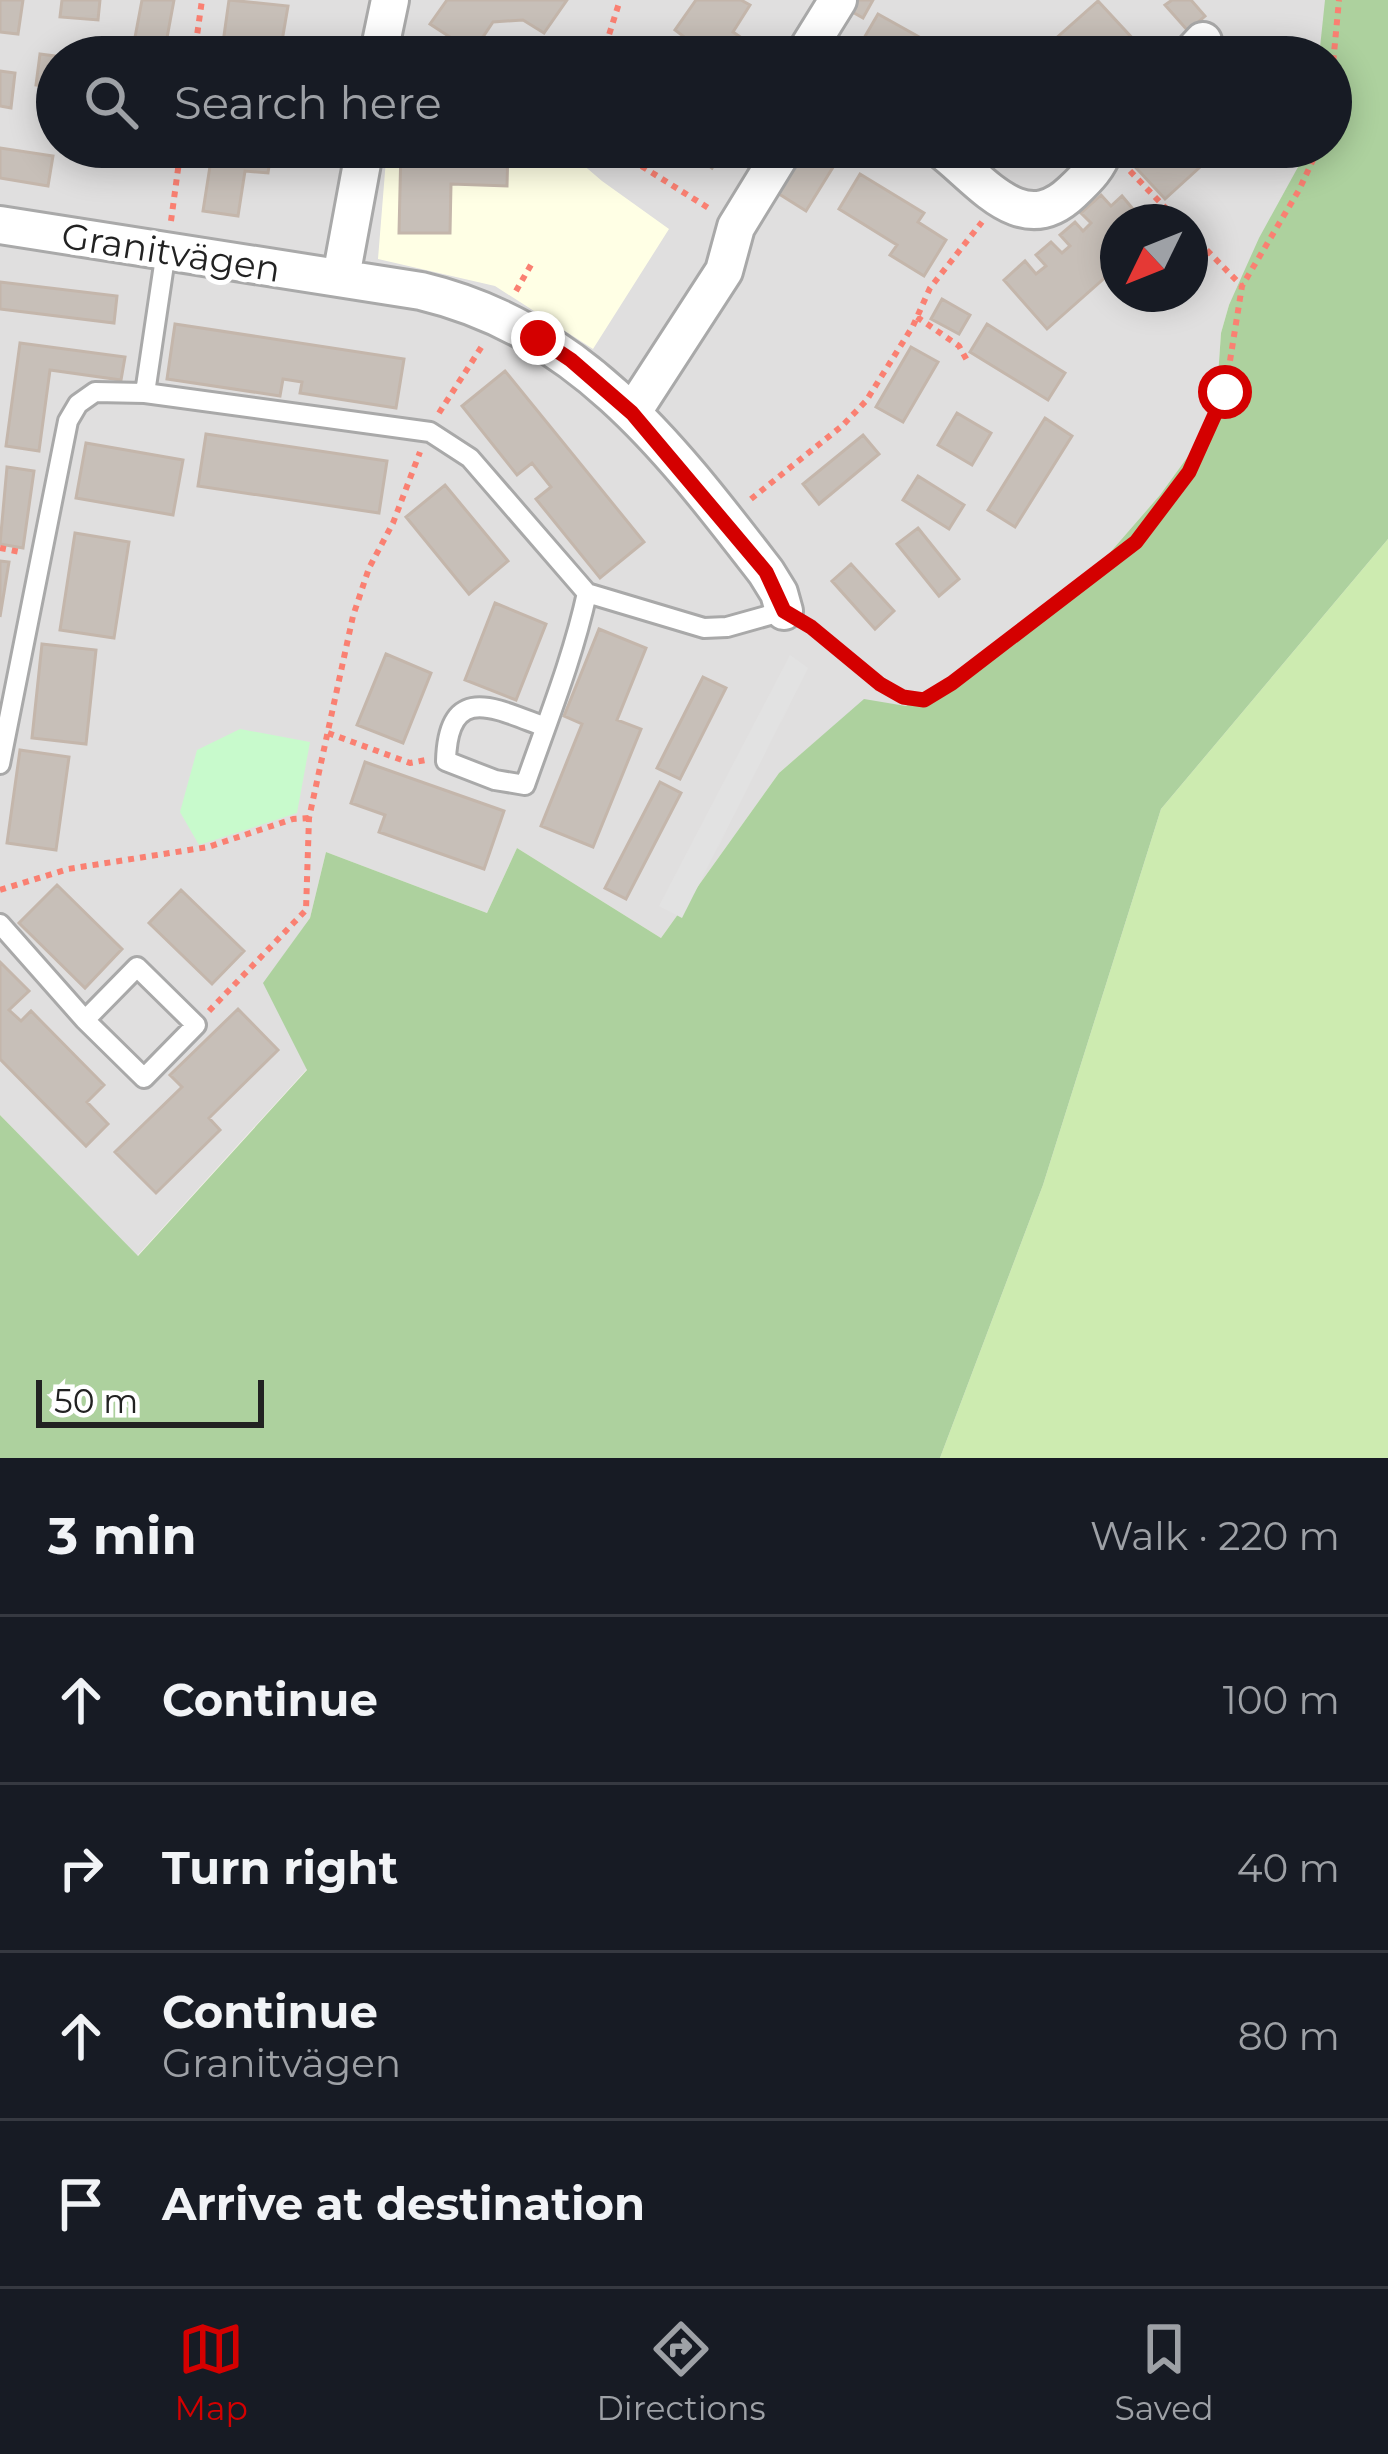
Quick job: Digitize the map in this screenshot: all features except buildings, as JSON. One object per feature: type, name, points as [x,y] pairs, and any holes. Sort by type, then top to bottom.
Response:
[{"type":"street","points":[[382,36],[390,0]]},
{"type":"street","points":[[816,36],[838,0]]},
{"type":"street","points":[[341,278],[360,168]]},
{"type":"street","points":[[632,413],[724,271],[736,227],[771,168]]},
{"type":"street","points":[[963,168],[1002,201],[1037,212],[1055,208],[1097,168]]},
{"type":"street","name":"Granitvägen","points":[[0,225],[341,278],[466,302],[501,316],[571,360],[632,413],[766,572],[784,611]]},
{"type":"lane","points":[[146,393],[166,251]]},
{"type":"lane","points":[[0,764],[68,421],[78,404],[95,392],[146,393],[430,432],[470,458],[587,593],[704,628],[727,627],[784,611]]},
{"type":"lane","points":[[545,728],[483,704],[469,706],[457,718],[446,760],[495,780],[525,784],[545,728],[587,593]]},
{"type":"lane","points":[[0,924],[85,1020],[144,1078],[196,1025],[137,967],[85,1020]]},
{"type":"path","points":[[197,36],[202,0]]},
{"type":"path","points":[[609,36],[620,0]]},
{"type":"path","points":[[1336,36],[1339,0]]},
{"type":"path","points":[[166,251],[178,168]]},
{"type":"path","points":[[644,168],[736,227]]},
{"type":"path","points":[[1127,168],[1162,204]]},
{"type":"path","points":[[784,611],[811,627],[880,684],[903,697],[924,700],[1136,542],[1189,472],[1225,392],[1242,286],[1309,168]]},
{"type":"path","points":[[725,520],[842,426],[866,401],[952,256],[1002,201]]},
{"type":"path","points":[[1208,251],[1242,286]]},
{"type":"path","points":[[196,1025],[306,910],[309,818],[353,616],[369,568],[430,432],[501,316]]},
{"type":"path","points":[[917,317],[958,346],[969,364]]},
{"type":"path","points":[[328,733],[410,763],[446,760]]},
{"type":"path","points":[[0,890],[68,869],[208,847],[309,818]]},
{"type":"shaded area","points":[[0,0],[1327,0],[1324,36],[36,36],[36,168],[1298,168],[1229,305],[1221,333],[1215,419],[1160,495],[1087,579],[906,706],[864,700],[779,773],[661,938],[517,848],[487,913],[326,852],[310,918],[264,983],[307,1069],[137,1256],[0,1115]]},
{"type":"shaded area","points":[[385,168],[587,168],[669,229],[593,349],[495,286],[378,259]]},
{"type":"shaded area","points":[[790,655],[808,668],[682,918],[659,906]]},
{"type":"green space","points":[[1325,0],[1388,0],[1388,539],[1161,809],[1043,1185],[940,1458],[0,1458],[0,1115],[138,1256],[307,1070],[263,983],[310,918],[326,852],[487,913],[517,848],[661,938],[779,773],[864,699],[906,706],[970,665],[1087,579],[1160,495],[1215,419],[1221,333],[1229,305],[1297,168],[1352,168],[1352,36],[1321,36]]},
{"type":"green space","points":[[1388,539],[1388,1458],[940,1458],[1043,1185],[1161,809]]},
{"type":"green space","points":[[240,729],[310,742],[297,813],[199,845],[180,812],[197,750]]},
{"type":"route","points":[[538,338],[604,386],[632,413],[766,572],[784,611],[811,627],[880,684],[903,697],[924,700],[1136,542],[1189,472],[1225,392]]}]
